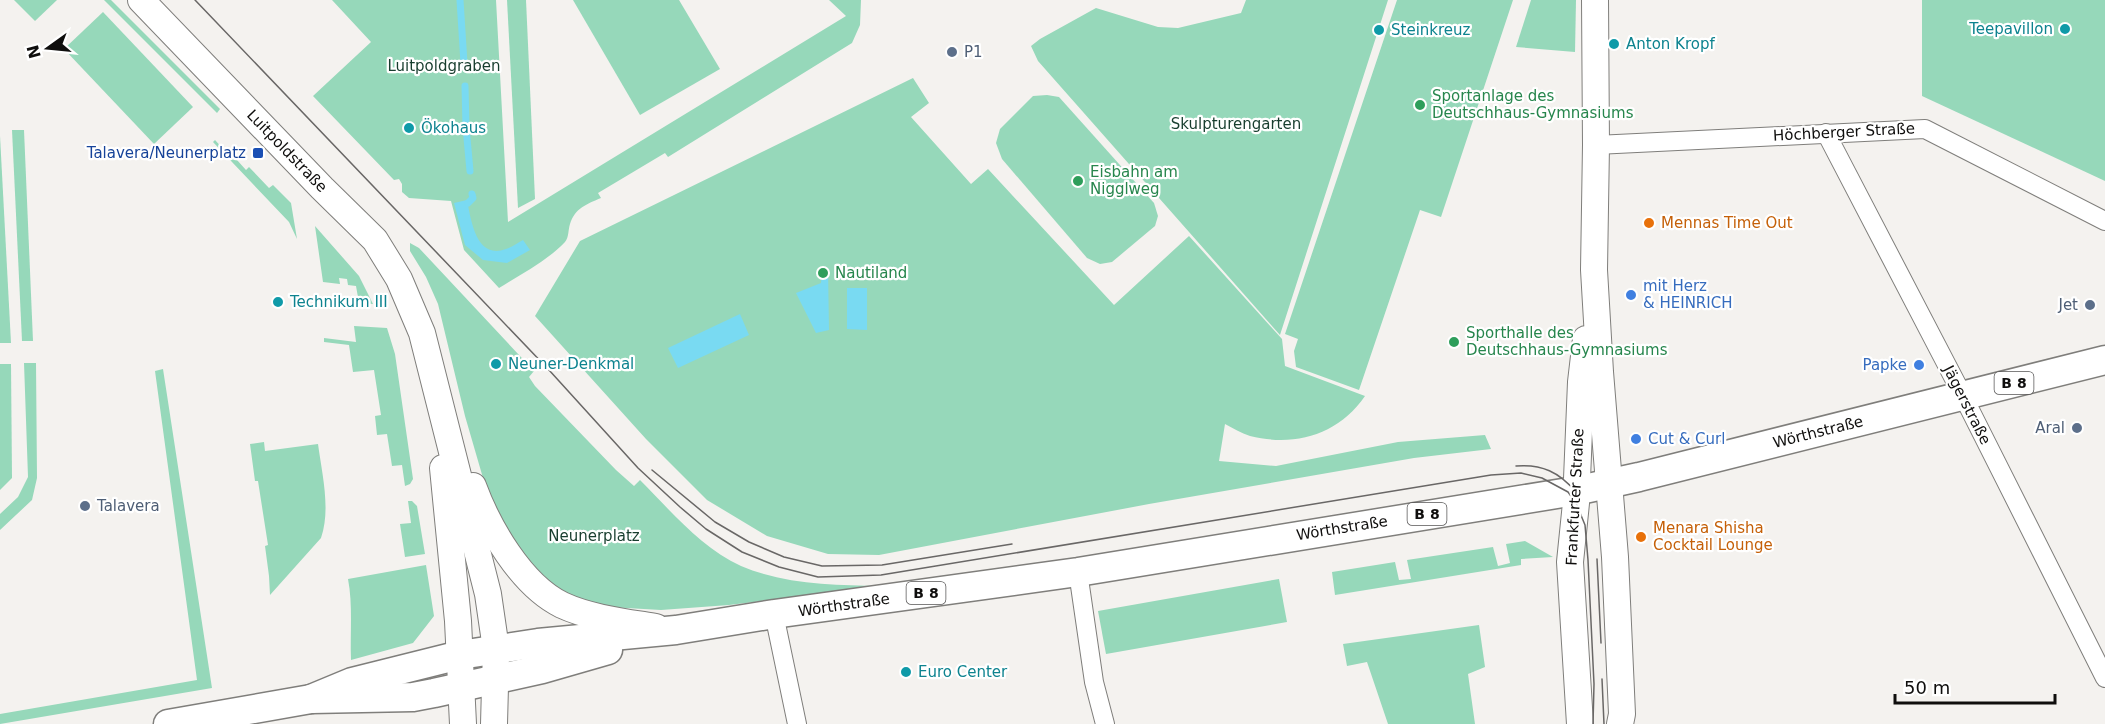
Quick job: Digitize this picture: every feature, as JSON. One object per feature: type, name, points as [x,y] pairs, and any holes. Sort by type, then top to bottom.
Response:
[{"type":"main road","name":"Luitpoldstraße","points":[[141,0],[375,240],[399,279],[415,314],[434,384]]},
{"type":"main road","name":"Frankfurter Straße","points":[[1595,0],[1594,270],[1615,557],[1622,714],[1620,724]]},
{"type":"main road","name":"Frankfurter Straße","points":[[1580,724],[1570,562],[1581,382],[1594,270]]},
{"type":"main road","name":"Wörthstraße","points":[[311,699],[352,682],[460,655],[496,649],[676,630],[1078,572],[1575,491],[2105,360]]},
{"type":"main road","name":"B 8","points":[[434,384],[479,502],[507,550],[535,585],[563,605],[583,612],[676,630]]},
{"type":"main road","name":"B 8","points":[[434,384],[488,594],[496,649],[496,680]]},
{"type":"main road","name":"B 8","points":[[434,384],[458,621],[461,688]]},
{"type":"main road","name":"Wörthstraße","points":[[311,699],[413,696],[461,688],[542,669],[676,630]]},
{"type":"main road","points":[[494,724],[496,680]]},
{"type":"main road","points":[[461,688],[463,724]]},
{"type":"main road","points":[[168,724],[311,699]]},
{"type":"street","name":"Höchberger Straße","points":[[1596,145],[1925,129],[2105,221]]},
{"type":"street","name":"Jägerstraße","points":[[1826,134],[1963,396],[2105,678]]},
{"type":"street","points":[[1078,572],[1094,682],[1105,724]]},
{"type":"street","points":[[774,615],[797,724]]},
{"type":"green space","points":[[14,0],[57,0],[35,21]]},
{"type":"green space","points":[[104,0],[111,0],[220,109],[217,113]]},
{"type":"green space","name":"Luitpoldgraben","points":[[332,0],[496,0],[508,222],[846,16],[829,0],[861,0],[860,25],[852,43],[668,157],[665,153],[598,193],[601,198],[582,207],[575,214],[568,236],[558,249],[499,288],[464,250],[451,201],[409,198],[402,192],[399,179],[394,180],[313,96],[371,42]]},
{"type":"green space","points":[[507,0],[526,0],[535,199],[518,208]]},
{"type":"green space","points":[[573,0],[679,0],[720,69],[640,115]]},
{"type":"green space","name":"Skulpturengarten","points":[[1246,0],[1388,0],[1280,335],[1038,61],[1031,46],[1096,8],[1158,27],[1178,28],[1241,13]]},
{"type":"green space","name":"Sportanlage des Deutschhaus-Gymnasiums","points":[[1397,0],[1513,0],[1441,217],[1420,210],[1359,390],[1296,367],[1294,351],[1298,339],[1285,334]]},
{"type":"green space","points":[[1531,0],[1576,0],[1575,52],[1516,47]]},
{"type":"green space","points":[[1922,0],[2105,0],[2105,181],[1922,96]]},
{"type":"green space","points":[[103,12],[193,107],[154,144],[64,49]]},
{"type":"green space","name":"Nautiland","points":[[913,78],[929,103],[911,117],[971,184],[988,169],[1114,305],[1189,236],[1282,339],[1285,366],[1365,396],[1342,420],[1329,429],[1299,438],[1283,440],[1250,436],[1225,424],[1219,461],[1276,466],[1398,442],[1485,435],[1491,449],[1414,458],[1149,504],[879,555],[828,554],[767,536],[707,500],[646,439],[535,316],[580,241]]},
{"type":"green space","name":"Eisbahn am Nigglweg","points":[[1033,96],[1059,97],[1154,203],[1158,216],[1155,226],[1112,262],[1100,264],[1087,258],[1002,159],[996,143],[1000,129]]},
{"type":"green space","points":[[12,130],[24,130],[33,341],[22,341]]},
{"type":"green space","points":[[0,136],[11,343],[0,343]]},
{"type":"green space","points":[[215,140],[226,152],[228,150],[246,170],[249,167],[269,188],[273,185],[291,203],[297,239],[289,222],[213,142]]},
{"type":"green space","points":[[315,226],[359,276],[373,304],[359,303],[356,286],[348,285],[347,279],[339,278],[340,284],[323,282]]},
{"type":"green space","name":"Neunerplatz","points":[[410,243],[419,248],[534,371],[529,377],[535,386],[616,470],[634,486],[640,480],[699,539],[741,566],[775,577],[810,583],[881,586],[729,605],[661,610],[609,607],[581,601],[558,590],[531,565],[492,509],[465,416],[438,304],[426,277],[410,251]]},
{"type":"green space","points":[[354,326],[387,328],[395,354],[413,479],[405,486],[402,465],[392,466],[387,434],[377,435],[375,416],[381,415],[374,370],[353,372],[349,345],[324,342],[324,338],[356,342]]},
{"type":"green space","points":[[24,363],[36,363],[37,478],[32,500],[0,530],[0,514],[18,497],[28,477]]},
{"type":"green space","points":[[0,364],[11,364],[12,478],[0,490]]},
{"type":"green space","points":[[163,369],[212,688],[0,724],[0,714],[197,680],[155,371]]},
{"type":"green space","points":[[264,442],[265,451],[318,444],[326,503],[321,538],[270,595],[265,546],[268,545],[250,444]]},
{"type":"green space","points":[[408,501],[412,501],[417,506],[425,554],[405,557],[400,524],[411,523]]},
{"type":"green space","points":[[1525,541],[1553,557],[1521,559],[1521,565],[1335,595],[1332,572],[1395,562],[1399,580],[1411,579],[1407,560],[1493,547],[1498,566],[1510,563],[1506,544]]},
{"type":"green space","points":[[426,565],[434,616],[413,643],[351,660],[351,609],[348,579]]},
{"type":"green space","points":[[1279,579],[1287,622],[1106,654],[1098,611]]},
{"type":"green space","points":[[1479,625],[1485,667],[1468,674],[1475,724],[1388,724],[1367,662],[1347,666],[1343,644]]},
{"type":"water","points":[[467,200],[473,227],[482,244],[488,249],[496,251],[506,249],[523,240],[530,250],[507,263],[483,260],[465,245],[454,203]]},
{"type":"water","points":[[828,268],[829,330],[816,333],[796,293],[821,283],[822,271]]},
{"type":"water","points":[[847,288],[867,288],[867,330],[847,329]]},
{"type":"water","points":[[740,314],[749,335],[678,368],[668,348]]},
{"type":"waterway","points":[[460,0],[464,63]]},
{"type":"waterway","points":[[465,86],[470,171]]},
{"type":"waterway","points":[[468,203],[473,198],[472,194]]},
{"type":"tram line","points":[[195,0],[549,370],[638,468],[706,529],[742,552],[779,567],[818,577],[881,575],[1491,475],[1521,473],[1542,478],[1568,492],[1576,503],[1585,525],[1594,684],[1593,724]]},
{"type":"tram line","points":[[1516,466],[1534,466],[1556,474],[1576,492]]},
{"type":"tram line","points":[[652,470],[715,522],[749,542],[784,557],[822,566],[882,565],[1012,544]]},
{"type":"tram line","points":[[1597,559],[1601,643]]},
{"type":"tram line","points":[[1602,679],[1604,724]]},
{"type":"place","name":"Teepavillon","points":[[2065,29]]},
{"type":"place","name":"Steinkreuz","points":[[1379,30]]},
{"type":"place","name":"Anton Kropf","points":[[1614,44]]},
{"type":"place","name":"P1","points":[[952,52]]},
{"type":"place","name":"Sportanlage des Deutschhaus-Gymnasiums","points":[[1420,105]]},
{"type":"place","name":"Ökohaus","points":[[409,128]]},
{"type":"place","name":"Talavera/Neunerplatz","points":[[258,153]]},
{"type":"place","name":"Eisbahn am Nigglweg","points":[[1078,181]]},
{"type":"place","name":"Mennas Time Out","points":[[1649,223]]},
{"type":"place","name":"Nautiland","points":[[823,273]]},
{"type":"place","name":"mit Herz & HEINRICH","points":[[1631,295]]},
{"type":"place","name":"Technikum III","points":[[278,302]]},
{"type":"place","name":"Jet","points":[[2090,305]]},
{"type":"place","name":"Sporthalle des Deutschhaus-Gymnasiums","points":[[1454,342]]},
{"type":"place","name":"Neuner-Denkmal","points":[[496,364]]},
{"type":"place","name":"Papke","points":[[1919,365]]},
{"type":"place","name":"Aral","points":[[2077,428]]},
{"type":"place","name":"Cut & Curl","points":[[1636,439]]},
{"type":"place","name":"Talavera","points":[[85,506]]},
{"type":"place","name":"Menara Shisha Cocktail Lounge","points":[[1641,537]]},
{"type":"place","name":"Euro Center","points":[[906,672]]}]
